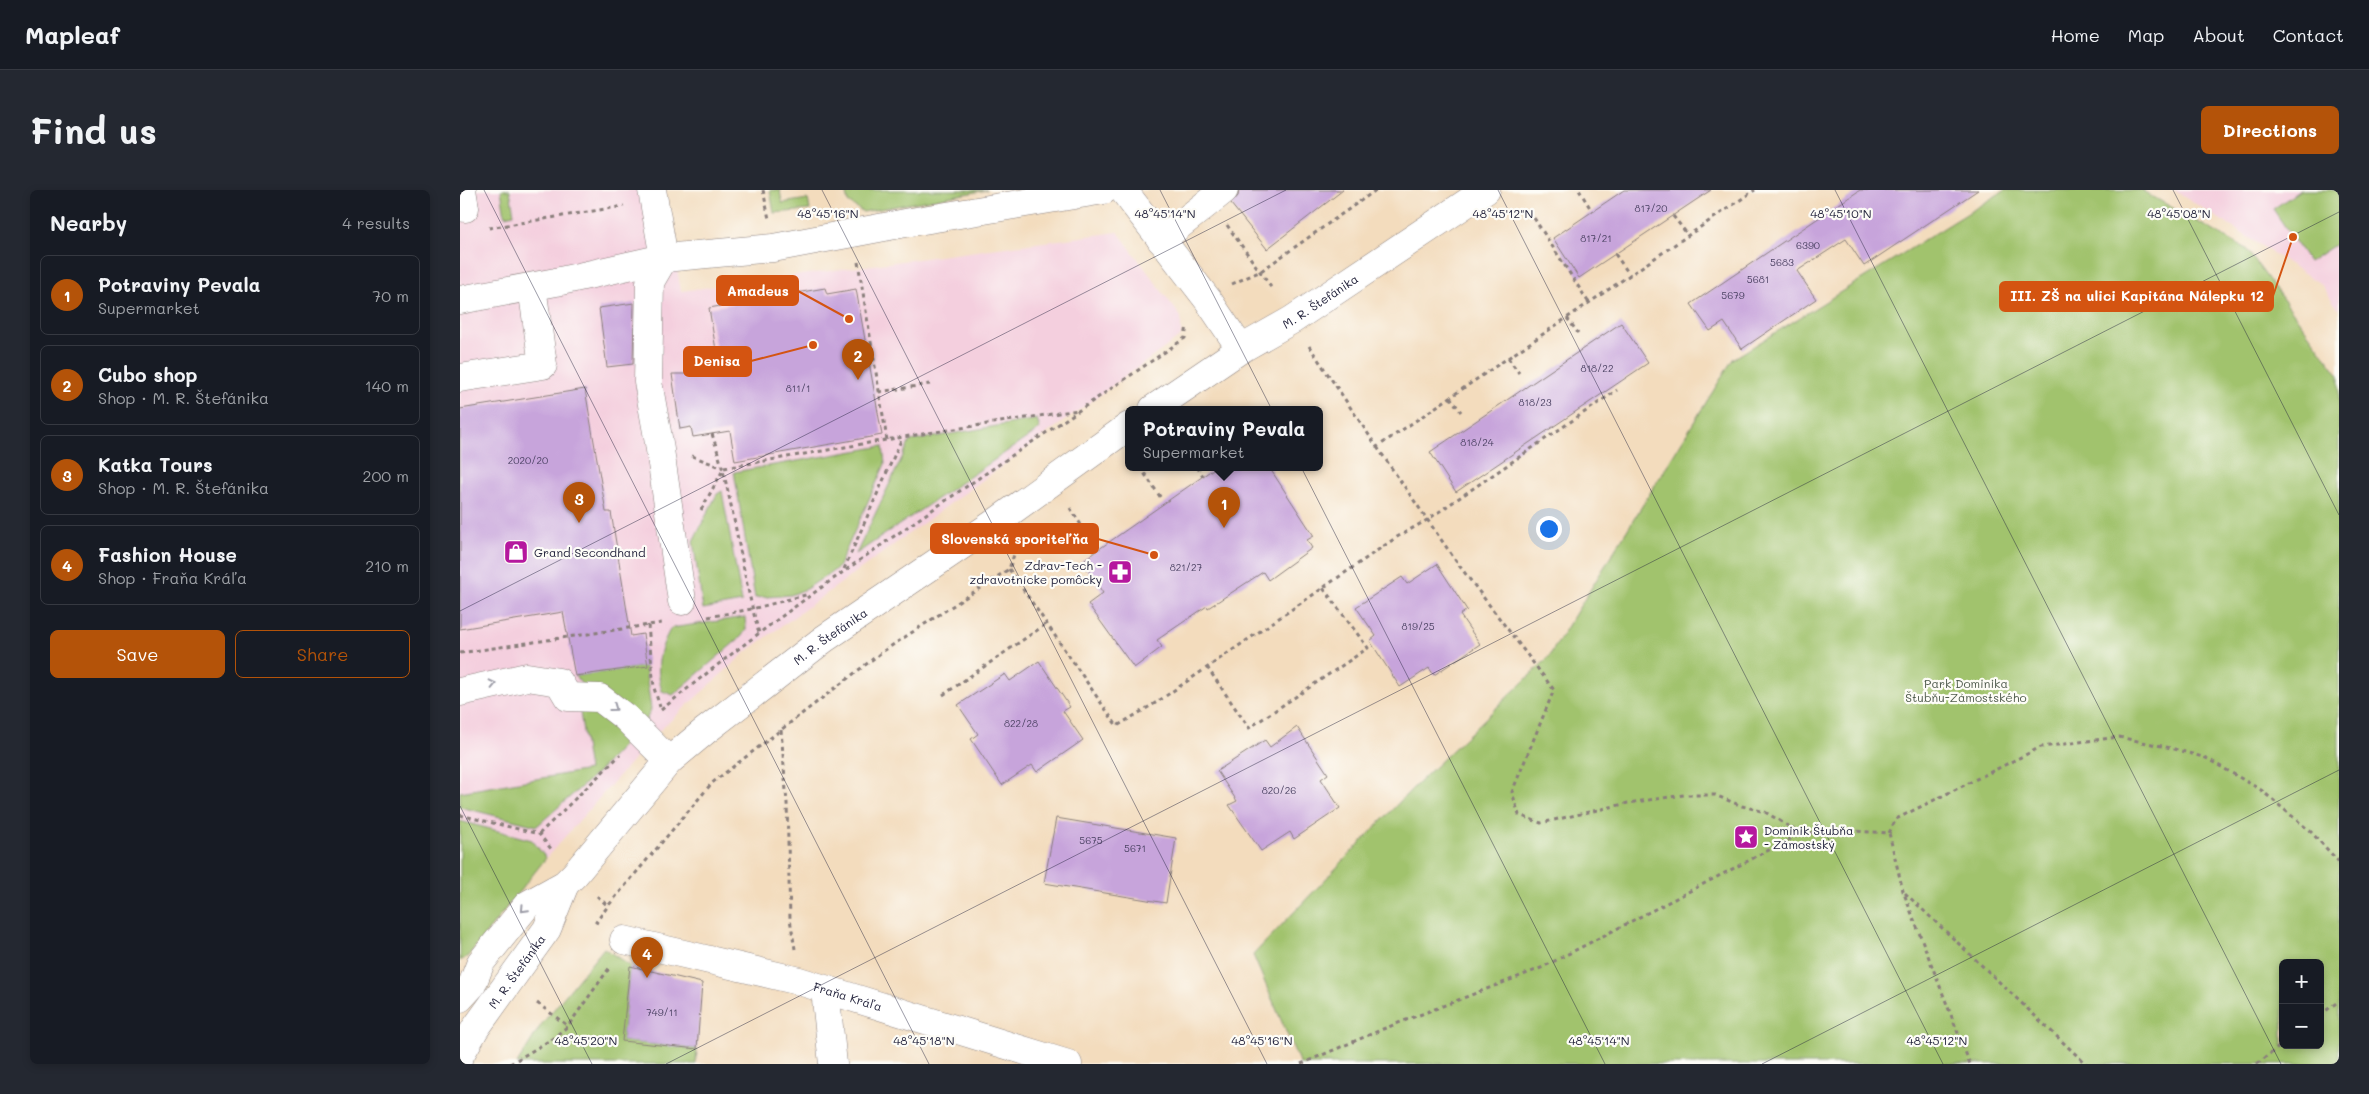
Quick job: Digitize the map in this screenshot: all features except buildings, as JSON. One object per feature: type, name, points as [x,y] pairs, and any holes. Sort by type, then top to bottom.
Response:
[{"type":"street","points":[[460,300],[532,287],[664,258],[773,248],[911,222],[1104,190]]},
{"type":"street","points":[[1123,190],[1208,300],[1241,349]]},
{"type":"street","name":"M. R. Štefánika","points":[[1157,406],[1241,349],[1292,320],[1486,190]]},
{"type":"street","points":[[653,196],[664,258],[650,282],[648,382],[659,443],[682,601]]},
{"type":"street","points":[[1161,240],[1217,196]]},
{"type":"street","points":[[460,378],[543,366],[532,287]]},
{"type":"street","name":"M. R. Štefánika","points":[[460,998],[472,985],[471,969],[527,905],[565,884],[576,874],[669,760],[824,638],[999,520],[1125,429]]},
{"type":"street","points":[[460,692],[526,677],[559,682],[568,697],[600,698],[626,718],[669,760]]},
{"type":"street","name":"M. R. Štefánika","points":[[460,1055],[474,1029],[548,929],[565,884]]},
{"type":"street","name":"Fraňa Kráľa","points":[[624,940],[799,981],[1068,1064]]},
{"type":"street","points":[[825,990],[833,1064]]},
{"type":"path","points":[[763,190],[770,226]]},
{"type":"path","points":[[1208,300],[1231,284],[1260,271],[1376,190]]},
{"type":"path","points":[[1579,190],[1592,211]]},
{"type":"path","points":[[1377,447],[1754,190]]},
{"type":"path","points":[[469,209],[653,196]]},
{"type":"path","points":[[1217,196],[1272,290]]},
{"type":"path","points":[[1673,216],[1688,235]]},
{"type":"path","points":[[1534,218],[1589,303]]},
{"type":"path","points":[[1615,254],[1630,275]]},
{"type":"path","points":[[858,261],[887,440]]},
{"type":"path","points":[[1567,318],[1578,333]]},
{"type":"path","points":[[712,434],[724,468],[730,508],[759,633],[844,570],[1185,338]]},
{"type":"path","points":[[1305,339],[1458,564],[1554,690],[1512,792],[1519,815],[1541,823],[1628,804],[1684,795],[1715,795],[1765,812],[1800,834]]},
{"type":"path","points":[[1508,358],[1519,373]]},
{"type":"path","points":[[879,392],[930,384]]},
{"type":"path","points":[[1009,569],[1117,726],[1397,537],[1427,520],[1617,390]]},
{"type":"path","points":[[1450,397],[1461,412]]},
{"type":"path","points":[[724,468],[903,437],[1081,410]]},
{"type":"path","points":[[844,570],[903,437]]},
{"type":"path","points":[[708,497],[724,468]]},
{"type":"path","points":[[1143,471],[1161,498]]},
{"type":"path","points":[[1199,471],[1202,476]]},
{"type":"path","points":[[1068,505],[1095,546]]},
{"type":"path","points":[[596,922],[712,784],[882,652],[1009,569],[1019,541]]},
{"type":"path","points":[[1207,667],[1249,728],[1368,648],[1323,588]]},
{"type":"path","points":[[703,618],[752,609],[812,593]]},
{"type":"path","points":[[460,653],[666,623]]},
{"type":"path","points":[[943,695],[1046,624]]},
{"type":"path","points":[[648,625],[654,688],[661,710]]},
{"type":"path","points":[[781,730],[787,803],[790,919],[799,981]]},
{"type":"path","points":[[1970,1064],[1903,891],[1889,833],[1896,818],[2040,747],[2119,736],[2206,758],[2261,790],[2311,832],[2339,862]]},
{"type":"path","points":[[460,814],[539,834],[552,850]]},
{"type":"path","points":[[1301,1064],[1383,1029],[1541,968],[1800,834],[1837,830],[1889,833]]},
{"type":"path","points":[[592,891],[608,906]]},
{"type":"path","points":[[1903,891],[2086,1064]]},
{"type":"path","points":[[510,1064],[552,1039],[568,1026],[616,959],[624,940]]},
{"type":"path","points":[[2324,1012],[2339,1001]]},
{"type":"path","points":[[537,1003],[568,1026]]},
{"type":"path","points":[[2257,1064],[2279,1047]]},
{"type":"shaded area","points":[[460,190],[663,190],[681,291],[1118,232],[1181,317],[1181,336],[746,652],[658,732],[546,858],[532,840],[460,821]]},
{"type":"shaded area","points":[[2174,190],[2339,190],[2339,310],[2321,284]]},
{"type":"green space","points":[[501,190],[510,190],[514,214],[505,216]]},
{"type":"green space","points":[[770,190],[780,190],[782,203],[808,199],[810,210],[774,213]]},
{"type":"green space","points":[[845,190],[987,190],[863,212],[848,202]]},
{"type":"green space","name":"Park Dominika Štubňu-Zámostského","points":[[2005,190],[2141,190],[2246,249],[2339,375],[2339,1064],[1300,1064],[1253,955],[1411,790],[1548,658],[1733,359]]},
{"type":"green space","points":[[2300,190],[2339,190],[2339,242],[2309,262],[2273,209]]},
{"type":"green space","points":[[1037,419],[1040,429],[856,554],[910,441]]},
{"type":"green space","points":[[883,446],[885,464],[838,568],[806,589],[791,595],[755,598],[734,472]]},
{"type":"green space","points":[[722,491],[742,602],[703,609],[693,541],[717,494]]},
{"type":"green space","points":[[745,617],[746,629],[742,636],[673,695],[662,691],[659,658],[671,628]]},
{"type":"green space","points":[[645,666],[651,709],[645,723],[584,687],[575,676]]},
{"type":"green space","points":[[579,706],[591,707],[631,737],[597,773],[537,826],[460,807],[460,792],[589,770]]},
{"type":"green space","points":[[460,821],[532,840],[546,858],[468,956],[460,961]]},
{"type":"green space","points":[[604,948],[630,966],[622,1041],[697,1049],[696,1064],[517,1064],[541,1025]]},
{"type":"place","name":"III. ZŠ na ulici Kapitána Nálepku 12","points":[[2293,237]]},
{"type":"place","name":"Amadeus","points":[[849,319]]},
{"type":"place","name":"Denisa","points":[[813,345]]},
{"type":"place","name":"Cubo shop","points":[[858,380]]},
{"type":"place","name":"Katka Tours","points":[[579,523]]},
{"type":"place","name":"Potraviny Pevala","points":[[1224,528]]},
{"type":"place","name":"Grand Secondhand","points":[[516,552]]},
{"type":"place","name":"Slovenská sporiteľňa","points":[[1154,555]]},
{"type":"place","name":"Zdrav-Tech - zdravotnícke pomôcky","points":[[1120,572]]},
{"type":"place","name":"Dominik Štubňa - Zámostský","points":[[1746,837]]},
{"type":"place","name":"Fashion House","points":[[647,978]]}]
